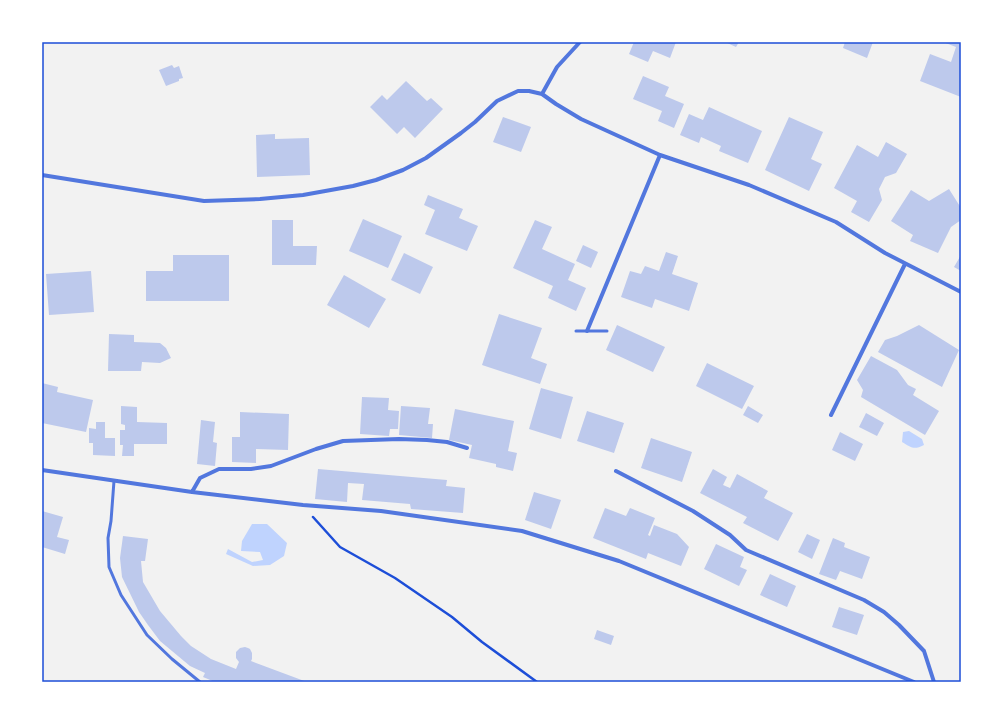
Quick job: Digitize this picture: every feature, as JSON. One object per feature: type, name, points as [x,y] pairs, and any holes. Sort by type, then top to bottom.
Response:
[{"type":"street","points":[[542,94],[557,67],[580,42]]},
{"type":"street","points":[[42,175],[204,201],[260,199],[303,195],[353,186],[376,180],[403,170],[426,158],[461,133],[475,122],[496,101],[518,91],[529,91],[542,94],[581,119],[660,155],[749,185],[836,222],[884,253],[961,292]]},
{"type":"street","points":[[587,331],[660,155]]},
{"type":"street","points":[[831,415],[906,264]]},
{"type":"street","points":[[192,492],[200,478],[220,469],[251,469],[271,466],[316,449],[343,441],[399,439],[427,440],[446,442],[467,448]]},
{"type":"street","points":[[42,470],[192,492],[303,505],[381,511],[522,530],[619,561],[914,682]]},
{"type":"street","points":[[616,471],[693,511],[730,535],[746,550],[864,600],[884,612],[924,650],[934,682]]},
{"type":"lane","points":[[576,331],[607,331]]},
{"type":"lane","points":[[114,481],[111,521],[108,538],[109,560],[110,567],[121,595],[147,635],[172,659],[200,682]]},
{"type":"path","points":[[303,505],[340,546],[395,578],[452,617],[482,642],[537,682]]},
{"type":"water","points":[[909,431],[922,439],[924,445],[913,448],[902,442],[903,432]]},
{"type":"water","points":[[252,524],[267,524],[287,543],[284,556],[270,565],[253,566],[226,554],[228,549],[252,562],[263,560],[260,552],[241,551],[242,541]]},
{"type":"building","points":[[634,42],[676,42],[670,58],[653,51],[648,62],[629,54]]},
{"type":"building","points":[[725,42],[739,42],[736,47]]},
{"type":"building","points":[[845,42],[873,42],[867,58],[843,48]]},
{"type":"building","points":[[943,42],[961,42],[961,97],[920,81],[930,54],[951,62],[956,47]]},
{"type":"building","points":[[172,65],[174,68],[179,66],[183,78],[166,86],[159,70]]},
{"type":"building","points":[[643,76],[669,87],[665,96],[684,104],[674,128],[658,121],[662,111],[633,99]]},
{"type":"building","points":[[406,81],[427,101],[431,98],[443,109],[415,138],[404,127],[397,134],[370,107],[382,95],[387,100]]},
{"type":"building","points":[[709,107],[762,131],[748,163],[719,151],[721,146],[701,137],[699,143],[680,135],[689,114],[703,120]]},
{"type":"building","points":[[503,117],[531,127],[521,152],[493,142]]},
{"type":"building","points":[[789,117],[823,132],[811,159],[822,164],[809,191],[765,170]]},
{"type":"building","points":[[275,134],[275,139],[309,138],[310,175],[257,177],[256,135]]},
{"type":"building","points":[[886,142],[907,154],[896,173],[885,177],[879,189],[882,200],[869,222],[851,212],[857,201],[834,188],[857,145],[878,157]]},
{"type":"building","points":[[949,189],[961,208],[961,220],[951,227],[938,253],[910,241],[913,235],[891,221],[911,190],[929,201]]},
{"type":"building","points":[[428,195],[463,209],[459,218],[478,226],[467,251],[425,234],[435,210],[424,205]]},
{"type":"building","points":[[363,219],[402,236],[388,268],[349,251]]},
{"type":"building","points":[[272,220],[293,220],[293,246],[317,246],[316,265],[272,265]]},
{"type":"building","points":[[535,220],[552,227],[542,249],[575,264],[568,280],[586,288],[576,311],[548,298],[553,286],[513,268]]},
{"type":"building","points":[[583,245],[598,252],[591,268],[576,261]]},
{"type":"building","points":[[666,252],[678,256],[672,274],[698,283],[689,311],[655,299],[652,308],[621,297],[630,271],[641,274],[645,266],[659,271]]},
{"type":"building","points":[[404,253],[433,267],[420,294],[391,280]]},
{"type":"building","points":[[173,255],[229,255],[229,301],[146,301],[146,271],[173,271]]},
{"type":"building","points":[[961,255],[961,271],[954,267]]},
{"type":"building","points":[[91,271],[94,312],[49,315],[46,274]]},
{"type":"building","points":[[344,275],[386,299],[369,328],[327,305]]},
{"type":"building","points":[[499,314],[542,328],[531,358],[547,364],[540,384],[482,365]]},
{"type":"building","points":[[617,325],[665,347],[653,372],[606,350]]},
{"type":"building","points":[[919,325],[959,350],[942,387],[878,352],[885,340]]},
{"type":"building","points":[[109,334],[134,335],[134,342],[160,343],[166,348],[171,358],[160,363],[142,362],[141,371],[108,371]]},
{"type":"building","points":[[871,356],[897,370],[908,385],[916,389],[913,395],[939,411],[925,435],[861,397],[863,390],[857,380]]},
{"type":"building","points":[[707,363],[754,386],[742,409],[696,386]]},
{"type":"building","points":[[42,383],[58,387],[57,392],[93,400],[86,432],[42,423]]},
{"type":"building","points":[[541,388],[573,397],[561,439],[529,429]]},
{"type":"building","points":[[362,397],[389,398],[388,410],[399,411],[398,429],[390,429],[389,436],[360,434]]},
{"type":"building","points":[[121,406],[137,407],[137,422],[167,423],[167,444],[134,444],[134,456],[122,456],[123,445],[120,445],[120,430],[125,430],[125,425],[121,424]]},
{"type":"building","points":[[401,406],[430,408],[428,424],[433,424],[432,438],[399,435]]},
{"type":"building","points":[[748,406],[763,415],[758,423],[743,415]]},
{"type":"building","points":[[455,409],[514,421],[508,451],[517,453],[513,471],[496,467],[496,464],[469,458],[472,445],[449,440]]},
{"type":"building","points":[[587,411],[624,423],[614,453],[577,441]]},
{"type":"building","points":[[240,412],[289,414],[288,450],[256,449],[256,463],[232,462],[232,437],[240,437]]},
{"type":"building","points":[[866,413],[884,423],[877,436],[859,427]]},
{"type":"building","points":[[201,420],[215,422],[213,442],[217,443],[215,466],[197,464]]},
{"type":"building","points":[[96,422],[105,422],[105,438],[115,438],[115,456],[93,455],[93,443],[89,443],[89,428],[96,429]]},
{"type":"building","points":[[840,432],[863,444],[855,461],[832,450]]},
{"type":"building","points":[[651,438],[692,452],[682,482],[641,468]]},
{"type":"building","points":[[318,469],[447,480],[446,486],[465,488],[463,513],[411,509],[410,504],[362,500],[364,484],[348,483],[347,502],[315,499]]},
{"type":"building","points":[[713,469],[727,477],[723,485],[730,488],[737,474],[768,491],[764,498],[793,513],[778,541],[743,523],[747,517],[700,493]]},
{"type":"building","points":[[534,492],[561,500],[551,529],[525,520]]},
{"type":"building","points":[[605,508],[626,516],[630,508],[655,518],[648,535],[650,536],[654,525],[677,534],[689,547],[681,566],[648,553],[646,559],[593,538]]},
{"type":"building","points":[[42,511],[63,517],[57,537],[69,540],[65,554],[42,547]]},
{"type":"building","points":[[807,534],[820,540],[812,559],[798,552]]},
{"type":"building","points":[[123,536],[148,539],[145,561],[141,561],[143,582],[160,611],[191,646],[211,659],[236,669],[239,662],[236,658],[236,652],[240,648],[245,647],[250,649],[252,653],[251,661],[307,682],[215,682],[203,677],[205,673],[190,666],[160,641],[139,612],[122,577],[120,558]]},
{"type":"building","points":[[833,538],[845,543],[844,547],[870,557],[862,579],[840,571],[836,580],[819,574]]},
{"type":"building","points":[[716,544],[744,557],[740,567],[747,570],[739,586],[704,569]]},
{"type":"building","points":[[770,574],[796,586],[787,607],[760,595]]},
{"type":"building","points":[[839,607],[864,615],[857,635],[832,627]]},
{"type":"building","points":[[597,630],[614,636],[611,645],[594,639]]}]
